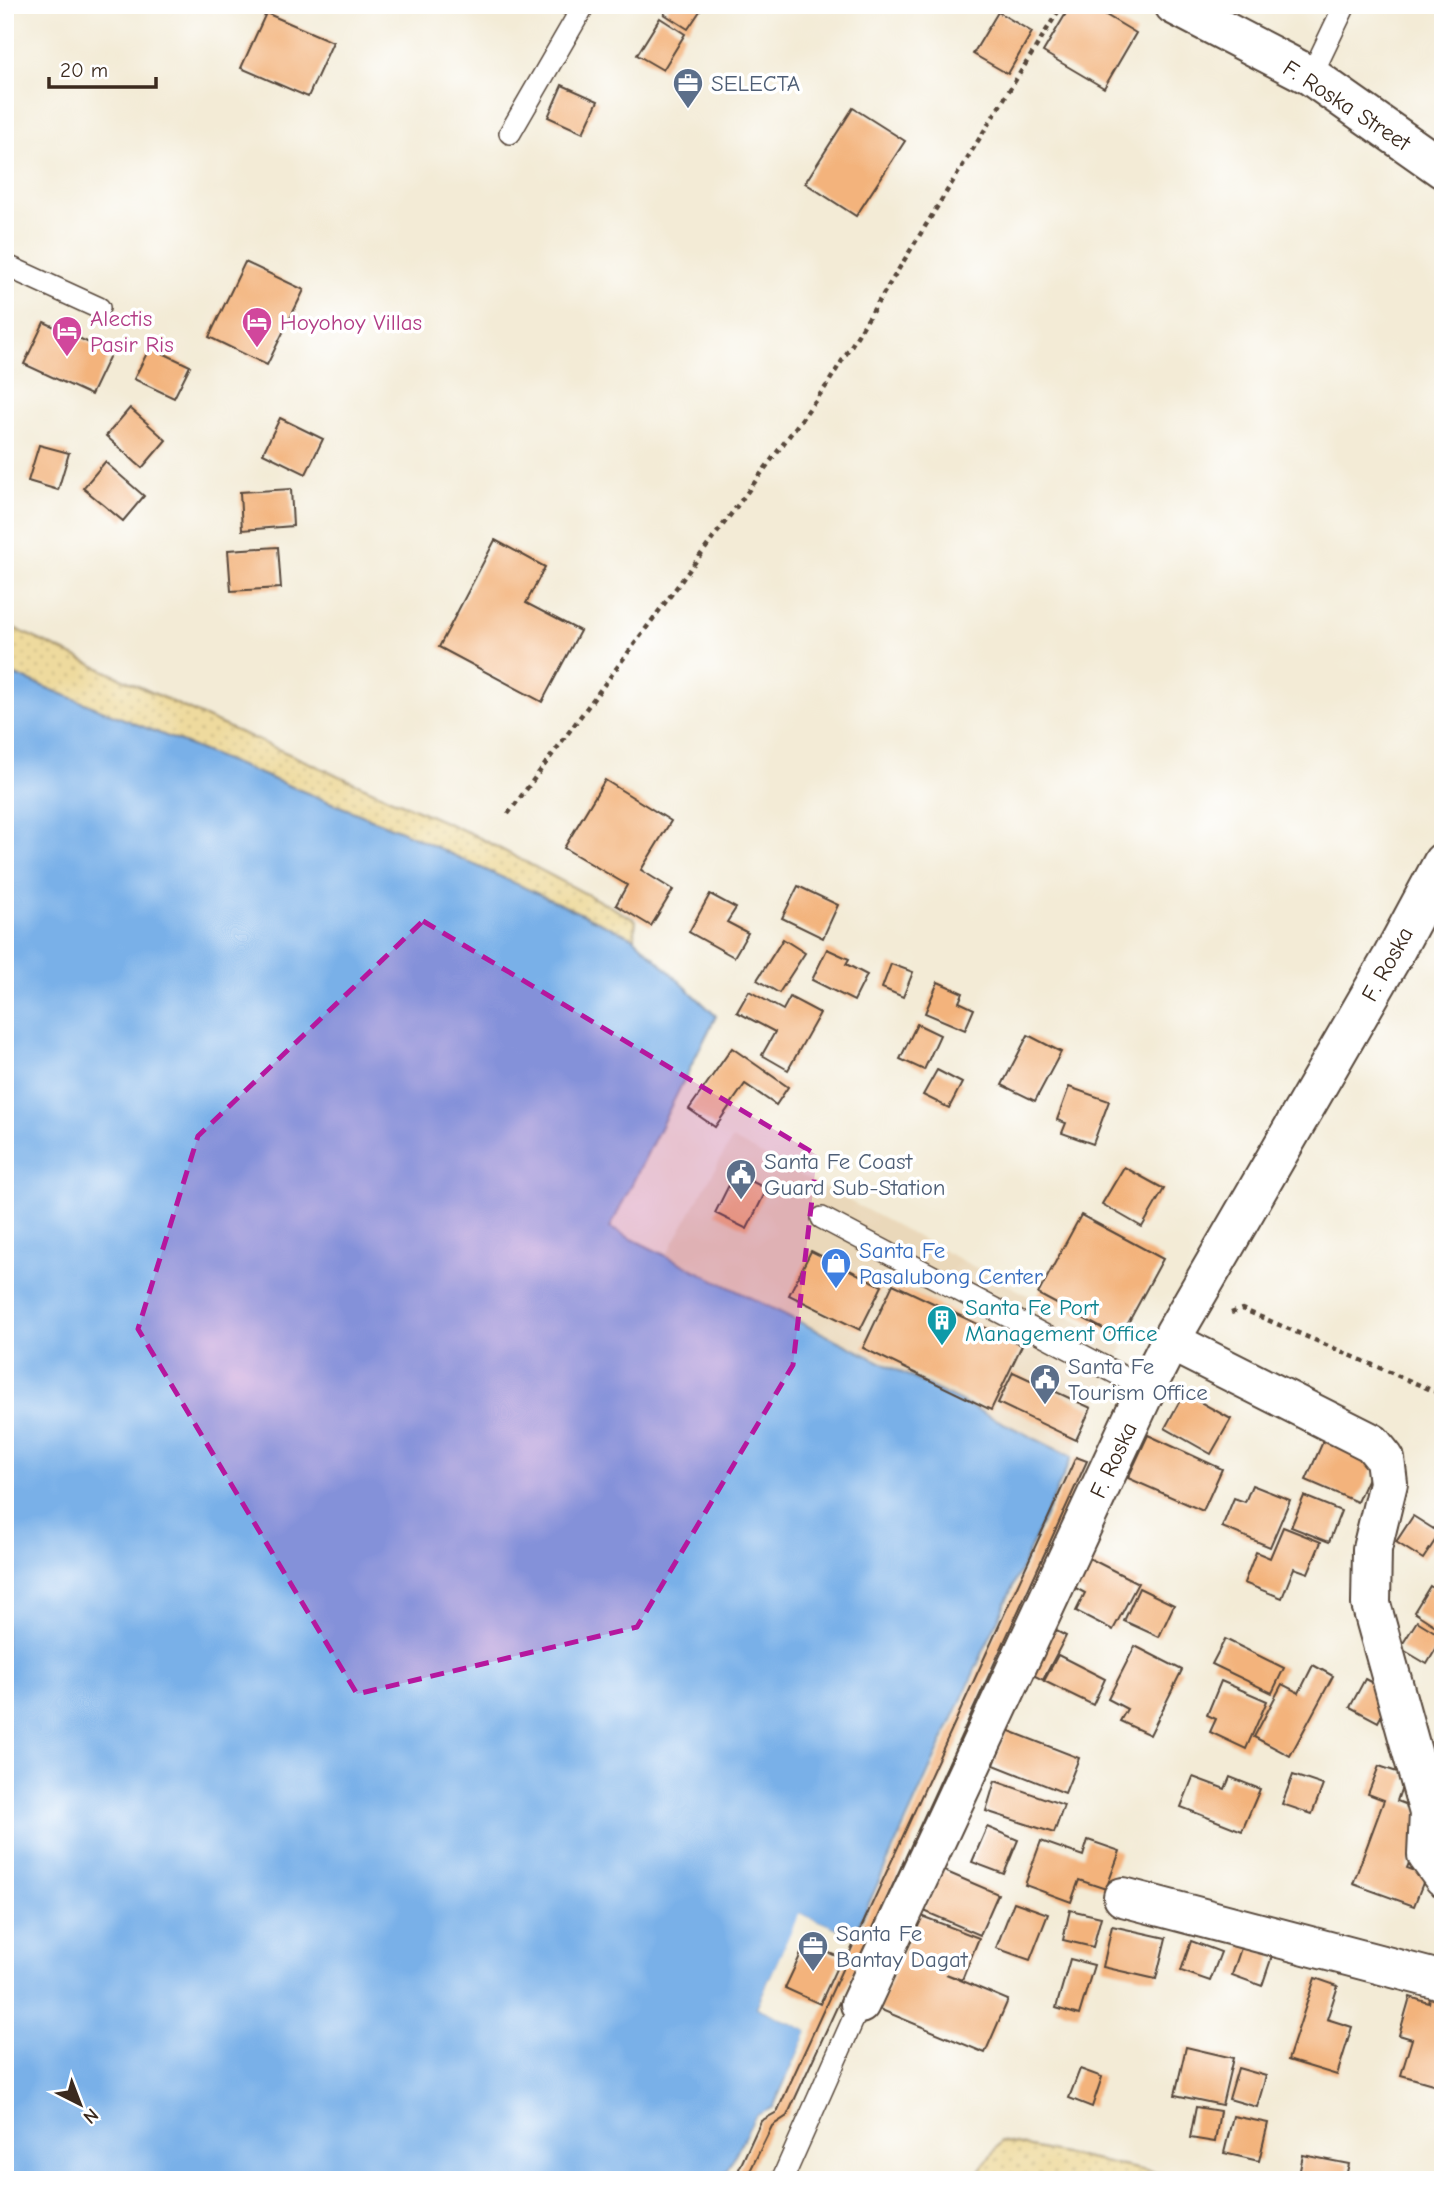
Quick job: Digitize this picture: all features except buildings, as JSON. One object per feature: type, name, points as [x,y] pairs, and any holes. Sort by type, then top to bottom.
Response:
[{"type":"main road","name":"F. Roska Street","points":[[1174,5],[1311,76],[1443,169]]},
{"type":"main road","name":"F. Roska","points":[[860,2004],[1170,1341],[1392,957],[1443,862]]},
{"type":"main road","points":[[1170,1341],[1372,1443],[1385,1459],[1388,1483],[1371,1549],[1371,1604],[1429,1813],[1427,1855],[1443,1877]]},
{"type":"main road","points":[[1123,1897],[1443,1981]]},
{"type":"lane","points":[[510,133],[584,5]]},
{"type":"lane","points":[[1311,76],[1345,5]]},
{"type":"lane","points":[[5,265],[99,308]]},
{"type":"lane","points":[[822,1218],[1146,1389]]},
{"type":"lane","points":[[782,2180],[860,2004]]},
{"type":"path","points":[[508,814],[827,385],[1062,5]]},
{"type":"path","points":[[1230,1313],[1242,1309],[1443,1395]]},
{"type":"highlighted area","points":[[423,921],[817,1155],[793,1365],[637,1627],[357,1694],[138,1329],[198,1136]]},
{"type":"shaded area","points":[[732,1139],[1124,1346],[1072,1457],[666,1256]]},
{"type":"sand","points":[[5,624],[209,719],[472,834],[636,920],[634,938],[401,831],[5,671]]},
{"type":"sand","points":[[1001,2141],[1190,2180],[973,2180]]},
{"type":"water","points":[[5,671],[401,831],[634,938],[716,1016],[610,1228],[1072,1457],[854,1936],[800,1914],[757,2007],[809,2031],[773,2108],[756,2116],[726,2173],[727,2180],[5,2180]]},
{"type":"pier","points":[[799,1913],[857,1937],[853,1939],[801,1918],[761,2005],[812,2031],[776,2109],[758,2118],[730,2174],[730,2180],[727,2180],[726,2174],[756,2116],[774,2108],[808,2031],[757,2007]]},
{"type":"place","name":"SELECTA","points":[[688,110]]},
{"type":"place","name":"Hoyohoy Villas","points":[[257,349]]},
{"type":"place","name":"Alectis Pasir Ris","points":[[67,358]]},
{"type":"place","name":"Santa Fe Coast Guard Sub-Station","points":[[741,1201]]},
{"type":"place","name":"Santa Fe Pasalubong Center","points":[[836,1290]]},
{"type":"place","name":"Santa Fe Port Management Office","points":[[942,1347]]},
{"type":"place","name":"Santa Fe Tourism Office","points":[[1045,1406]]},
{"type":"place","name":"Santa Fe Bantay Dagat","points":[[813,1973]]}]
